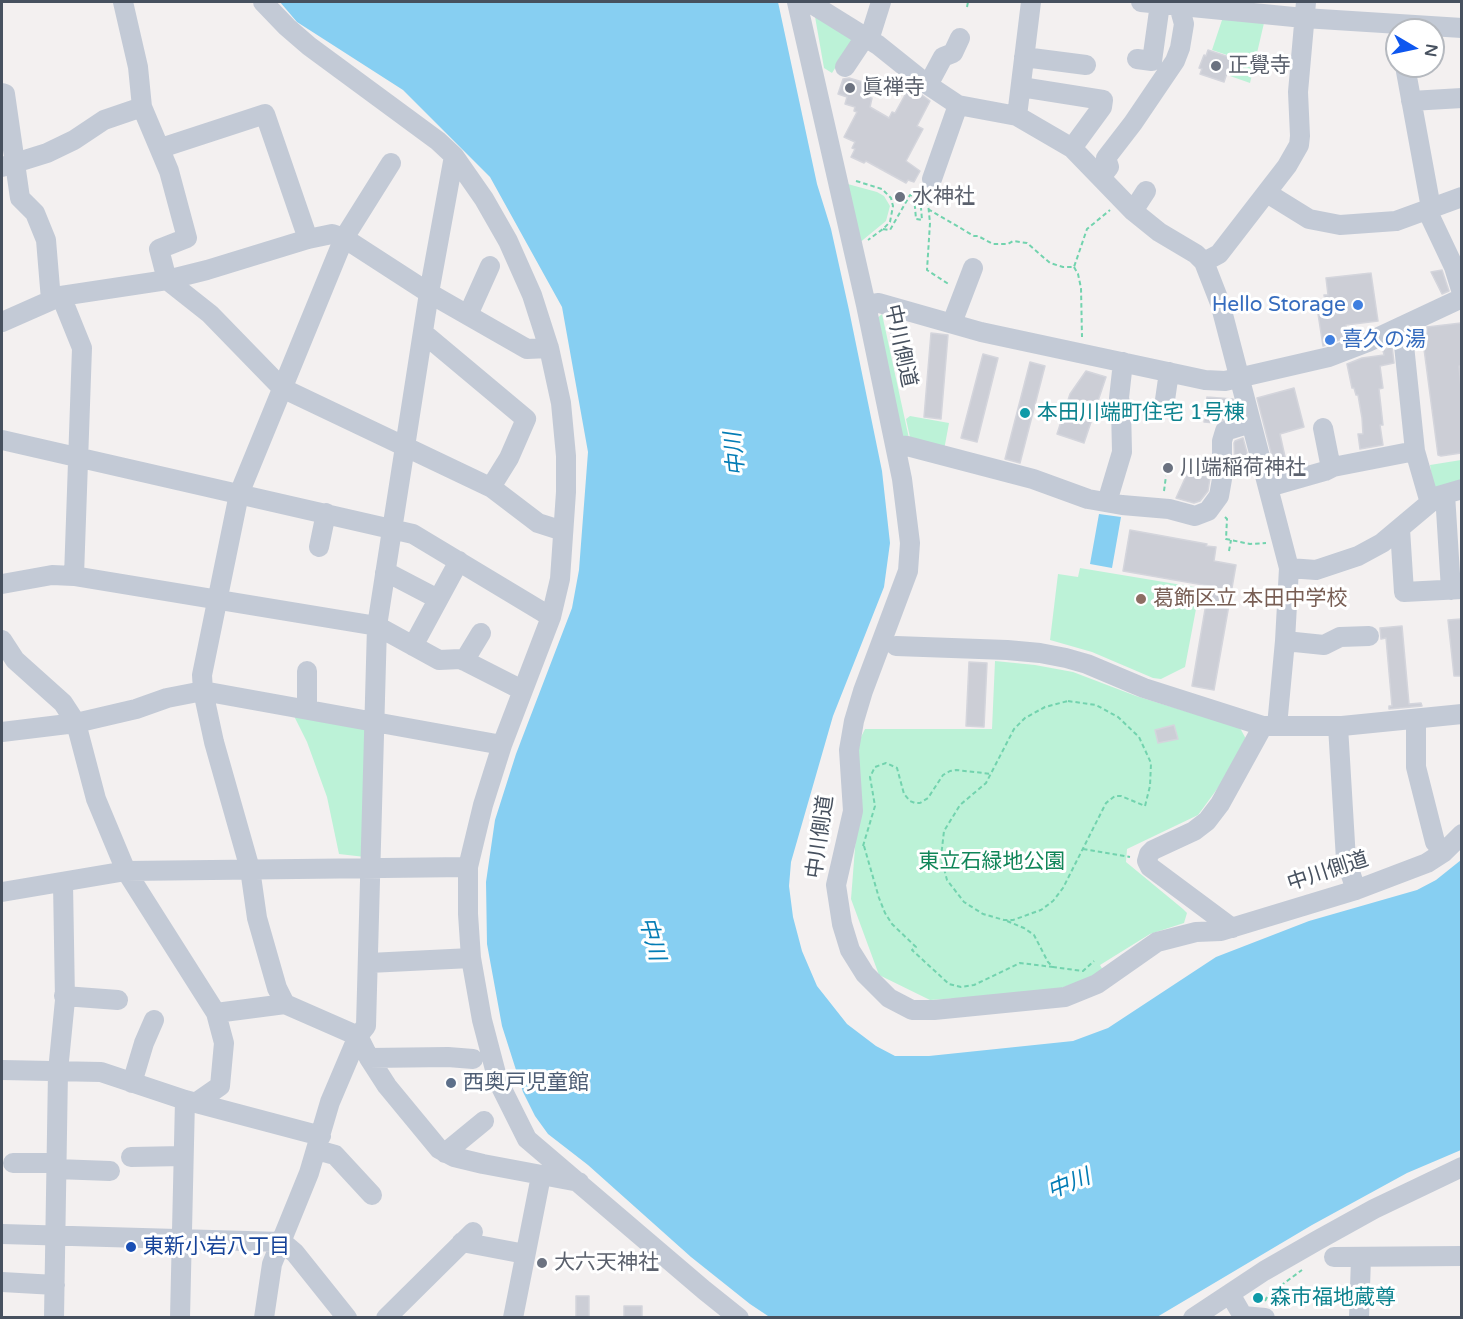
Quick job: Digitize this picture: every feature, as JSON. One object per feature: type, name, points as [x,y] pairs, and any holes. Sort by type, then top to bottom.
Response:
[{"type":"street","points":[[124,2],[138,67],[142,107],[169,171],[187,238],[159,249],[167,280],[210,314],[282,388],[491,487],[538,523],[563,531]]},
{"type":"street","points":[[263,2],[309,46],[438,141],[454,156],[483,198],[508,241],[532,295],[549,348],[561,403],[566,492],[560,579],[551,617],[502,744],[483,805],[468,867],[471,958],[482,1020],[498,1081],[527,1139],[537,1175],[513,1317]]},
{"type":"street","name":"中川側道","points":[[797,2],[867,305],[896,445],[908,522],[910,560],[904,586],[852,727],[849,750],[855,844],[836,885],[842,924],[850,950],[865,974],[889,998],[912,1010],[934,1010],[1065,997],[1097,984],[1157,942],[1196,932],[1221,931],[1356,890],[1427,864],[1444,852],[1461,834]]},
{"type":"street","points":[[812,2],[814,6],[867,39],[958,105],[1017,116],[1072,148],[1127,206],[1159,232],[1196,254],[1204,262],[1220,303],[1289,568],[1286,641],[1270,726],[1207,821],[1194,831],[1153,850],[1147,861],[1150,867],[1232,928]]},
{"type":"street","points":[[845,67],[867,39],[881,2]]},
{"type":"street","points":[[1017,116],[1032,2]]},
{"type":"street","points":[[1164,3],[1305,10],[1385,24]]},
{"type":"street","points":[[1137,59],[1152,61],[1164,3]]},
{"type":"street","points":[[1101,177],[1108,167],[1106,158],[1175,61],[1180,48],[1184,24],[1164,3]]},
{"type":"street","points":[[1204,262],[1219,254],[1269,195],[1299,145],[1298,92],[1305,10]]},
{"type":"street","points":[[1445,28],[1461,28]]},
{"type":"street","points":[[928,85],[943,57],[953,53],[960,38]]},
{"type":"street","points":[[1024,57],[1086,65]]},
{"type":"street","points":[[1407,78],[1429,209],[1454,267],[1461,293]]},
{"type":"street","points":[[1021,87],[1102,100],[1102,107],[1072,148]]},
{"type":"street","points":[[2,93],[6,94],[8,165],[20,198],[35,213],[46,240],[56,298],[82,348],[74,576]]},
{"type":"street","points":[[1411,101],[1461,98]]},
{"type":"street","points":[[929,188],[958,105]]},
{"type":"street","points":[[8,165],[47,153],[74,140],[105,120],[142,107]]},
{"type":"street","points":[[160,148],[266,114],[308,238]]},
{"type":"street","points":[[264,1317],[272,1264],[319,1143],[330,1102],[358,1036],[366,1026],[377,626],[429,292],[454,156]]},
{"type":"street","points":[[285,1004],[277,988],[257,918],[249,869],[214,742],[203,692],[202,675],[239,494],[344,238],[391,163]]},
{"type":"street","points":[[1127,206],[1146,191]]},
{"type":"street","points":[[1269,195],[1309,219],[1340,225],[1396,221],[1461,197]]},
{"type":"street","points":[[2,322],[56,298],[167,280],[207,270],[308,238],[332,234],[344,238],[429,292],[527,349],[549,348]]},
{"type":"street","points":[[468,315],[490,266]]},
{"type":"street","points":[[952,323],[973,268]]},
{"type":"street","points":[[867,305],[879,303],[981,332],[1214,381],[1239,379],[1329,357],[1461,298]]},
{"type":"street","points":[[1400,529],[1404,592],[1456,590],[1445,495],[1415,451],[1402,326]]},
{"type":"street","points":[[423,336],[428,337],[526,419],[509,458],[491,487]]},
{"type":"street","points":[[1107,502],[1122,452],[1119,398],[1122,362]]},
{"type":"street","points":[[1164,407],[1169,372]]},
{"type":"street","points":[[896,445],[1033,479],[1088,499],[1150,506],[1195,516],[1204,514],[1213,508],[1219,496],[1222,479],[1222,441],[1225,431],[1251,423]]},
{"type":"street","points":[[1318,431],[1331,468]]},
{"type":"street","points":[[2,440],[413,534],[551,617]]},
{"type":"street","points":[[1269,487],[1331,468],[1415,451]]},
{"type":"street","points":[[1289,568],[1316,570],[1373,549],[1445,495]]},
{"type":"street","points":[[319,547],[326,513]]},
{"type":"street","points":[[413,646],[459,561]]},
{"type":"street","points":[[385,573],[438,599]]},
{"type":"street","points":[[2,584],[52,575],[74,576],[377,626],[439,660],[461,659],[522,690]]},
{"type":"street","points":[[464,661],[481,633]]},
{"type":"street","points":[[1286,641],[1324,645],[1340,638],[1369,636]]},
{"type":"street","points":[[2,640],[15,660],[63,703],[76,723],[96,799],[126,871],[216,1013],[224,1043],[220,1086],[191,1101]]},
{"type":"street","points":[[896,646],[1029,652],[1066,658],[1087,664],[1144,688],[1270,726],[1338,726],[1461,714]]},
{"type":"street","points":[[307,709],[308,671]]},
{"type":"street","points":[[2,732],[76,723],[136,709],[167,698],[203,692],[502,744]]},
{"type":"street","points":[[1416,719],[1416,767],[1435,842],[1444,852]]},
{"type":"street","points":[[1338,726],[1346,860],[1356,890]]},
{"type":"street","points":[[2,892],[126,871],[468,867]]},
{"type":"street","points":[[54,1317],[58,1071],[64,996],[63,883]]},
{"type":"street","points":[[1193,900],[1204,918],[1196,932]]},
{"type":"street","points":[[369,963],[471,958]]},
{"type":"street","points":[[64,996],[118,1000]]},
{"type":"street","points":[[216,1013],[285,1004],[358,1036],[369,1058],[394,1095],[439,1149],[445,1153],[483,1164],[579,1182]]},
{"type":"street","points":[[132,1083],[144,1043],[154,1020]]},
{"type":"street","points":[[369,1058],[473,1059]]},
{"type":"street","points":[[2,1070],[100,1072],[319,1143],[335,1155],[372,1195]]},
{"type":"street","points":[[180,1317],[183,1156],[191,1101]]},
{"type":"street","points":[[445,1153],[484,1121]]},
{"type":"street","points":[[527,1139],[704,1290],[740,1317]]},
{"type":"street","points":[[131,1157],[183,1156]]},
{"type":"street","points":[[13,1162],[110,1171]]},
{"type":"street","points":[[1193,1317],[1264,1271],[1374,1209],[1461,1167]]},
{"type":"street","points":[[2,1234],[282,1242],[295,1253],[347,1317]]},
{"type":"street","points":[[386,1317],[467,1237],[525,1254]]},
{"type":"street","points":[[1334,1257],[1461,1256]]},
{"type":"street","points":[[1359,1317],[1361,1258]]},
{"type":"street","points":[[2,1282],[55,1285]]},
{"type":"street","points":[[1230,1294],[1244,1317],[1264,1317]]},
{"type":"path","points":[[967,7],[968,2]]},
{"type":"path","points":[[835,169],[855,180],[882,189],[891,198],[893,214],[890,222],[861,246],[856,254]]},
{"type":"path","points":[[929,188],[930,223],[927,270],[964,294]]},
{"type":"path","points":[[883,229],[890,230],[910,195],[914,196],[916,219],[922,220],[920,196],[929,188]]},
{"type":"path","points":[[891,198],[897,198]]},
{"type":"path","points":[[1083,353],[1081,288],[1074,267],[1087,229],[1127,206]]},
{"type":"path","points":[[928,209],[974,236],[993,244],[1008,244],[1013,241],[1028,243],[1050,263],[1063,267],[1074,267]]},
{"type":"path","points":[[1213,508],[1227,519],[1226,539],[1250,544],[1283,543]]},
{"type":"path","points":[[1229,551],[1231,540]]},
{"type":"path","points":[[1004,920],[1022,918],[1041,910],[1053,901],[1063,888],[1102,809],[1110,799],[1121,796],[1145,806],[1150,786],[1151,763],[1140,736],[1118,717],[1096,705],[1068,701],[1045,707],[1025,718],[1014,729],[992,774],[980,790],[960,806],[948,822],[942,841],[942,864],[952,888],[964,902],[983,914],[1024,928],[1034,935],[1053,967]]},
{"type":"path","points":[[992,774],[950,771],[943,776],[928,798],[915,803],[904,794],[897,768],[886,763],[875,767],[870,777],[876,806],[855,844],[885,913],[892,924],[916,947],[912,950],[949,984],[961,987],[974,985],[1020,963],[1083,970],[1094,961]]},
{"type":"path","points":[[1083,849],[1134,857]]},
{"type":"green space","points":[[814,11],[855,37],[832,73],[824,68]]},
{"type":"green space","points":[[1223,17],[1264,23],[1250,83],[1230,76],[1236,58],[1212,50]]},
{"type":"green space","points":[[844,183],[877,192],[884,196],[890,206],[886,221],[858,244]]},
{"type":"green space","points":[[882,314],[910,443],[901,439],[875,320]]},
{"type":"green space","points":[[910,416],[949,423],[944,450],[911,442],[906,419]]},
{"type":"green space","points":[[1461,460],[1461,482],[1434,490],[1430,465]]},
{"type":"green space","points":[[1080,568],[1200,588],[1185,667],[1161,679],[1153,678],[1092,652],[1050,640],[1058,574],[1078,577]]},
{"type":"green space","name":"東立石緑地公園","points":[[995,661],[1073,672],[1136,696],[1240,728],[1246,739],[1220,785],[1198,815],[1127,849],[1126,862],[1187,913],[1184,923],[1150,934],[1100,965],[1104,972],[1059,989],[930,1000],[879,975],[851,899],[859,797],[858,743],[865,729],[992,729]]},
{"type":"green space","points":[[292,712],[368,724],[365,857],[339,854],[327,797],[307,742]]},
{"type":"water","name":"中川","points":[[280,2],[778,2],[817,184],[831,229],[849,310],[882,471],[890,543],[884,587],[833,716],[791,862],[789,886],[793,917],[802,951],[817,986],[847,1024],[876,1046],[895,1056],[929,1056],[1073,1041],[1108,1028],[1216,957],[1309,921],[1417,890],[1436,880],[1461,860],[1461,1150],[1407,1173],[1312,1225],[1157,1317],[771,1318],[691,1257],[588,1165],[548,1134],[535,1116],[523,1092],[502,1026],[487,944],[486,882],[495,820],[516,754],[572,608],[579,570],[588,452],[562,307],[490,177],[403,90],[297,22]]},
{"type":"water","points":[[1099,514],[1121,517],[1112,568],[1090,564]]},
{"type":"building","points":[[1208,50],[1232,58],[1224,82],[1200,74],[1202,69],[1199,68]]},
{"type":"building","points":[[849,78],[873,85],[870,107],[889,118],[892,112],[895,113],[910,86],[930,101],[917,126],[923,129],[906,161],[920,171],[914,182],[908,180],[906,183],[866,161],[864,163],[851,157],[855,149],[852,148],[855,142],[844,137],[857,112],[854,111],[855,107],[845,104],[847,97],[838,94],[843,79]]},
{"type":"building","points":[[1442,270],[1449,291],[1442,294],[1431,272]]},
{"type":"building","points":[[1371,273],[1378,321],[1346,325],[1347,337],[1323,346],[1316,301],[1325,300],[1324,295],[1328,295],[1326,278]]},
{"type":"building","points":[[894,321],[906,324],[901,340],[890,337]]},
{"type":"building","points":[[1461,323],[1461,366],[1459,366],[1461,453],[1441,456],[1438,455],[1422,334],[1427,332],[1427,327]]},
{"type":"building","points":[[931,333],[948,335],[941,419],[924,417]]},
{"type":"building","points":[[1392,346],[1394,363],[1380,366],[1383,388],[1379,389],[1383,425],[1380,425],[1383,445],[1360,449],[1358,434],[1363,434],[1362,418],[1358,395],[1352,388],[1347,364],[1362,358],[1384,355],[1383,350]]},
{"type":"building","points":[[983,354],[998,358],[977,442],[961,438]]},
{"type":"building","name":"本田川端町住宅 1号棟","points":[[1030,362],[1045,366],[1020,463],[1005,459]]},
{"type":"building","points":[[1086,371],[1106,377],[1084,443],[1057,434],[1070,394]]},
{"type":"building","points":[[1294,388],[1304,427],[1280,434],[1287,466],[1275,468],[1257,398]]},
{"type":"building","points":[[1207,397],[1233,399],[1237,415],[1216,423],[1204,422]]},
{"type":"building","points":[[1243,438],[1251,468],[1235,471],[1234,443]]},
{"type":"building","points":[[1188,457],[1206,460],[1201,475],[1210,478],[1208,491],[1200,501],[1194,503],[1176,498],[1187,474]]},
{"type":"building","points":[[1130,530],[1207,544],[1206,546],[1216,547],[1214,561],[1236,565],[1214,690],[1192,686],[1209,586],[1123,571]]},
{"type":"building","points":[[1461,619],[1461,676],[1454,676],[1448,620]]},
{"type":"building","points":[[1402,626],[1409,704],[1421,703],[1422,706],[1389,709],[1389,706],[1392,706],[1386,638],[1381,639],[1380,628]]},
{"type":"building","points":[[969,662],[987,663],[984,727],[966,726]]},
{"type":"building","points":[[1174,725],[1178,739],[1158,743],[1155,730]]},
{"type":"building","points":[[576,1296],[589,1296],[589,1317],[576,1317]]},
{"type":"building","points":[[624,1306],[642,1306],[642,1317],[624,1317]]},
{"type":"place","name":"正覺寺","points":[[1216,66]]},
{"type":"place","name":"眞禅寺","points":[[850,88]]},
{"type":"place","name":"水神社","points":[[900,197]]},
{"type":"place","name":"Hello Storage","points":[[1358,305]]},
{"type":"place","name":"喜久の湯","points":[[1330,340]]},
{"type":"place","name":"本田川端町住宅 1号棟","points":[[1025,413]]},
{"type":"place","name":"川端稲荷神社","points":[[1168,468]]},
{"type":"place","name":"葛飾区立 本田中学校","points":[[1141,599]]},
{"type":"place","name":"西奥戸児童館","points":[[451,1083]]},
{"type":"place","name":"東新小岩八丁目","points":[[131,1247]]},
{"type":"place","name":"大六天神社","points":[[542,1263]]},
{"type":"place","name":"森市福地蔵尊","points":[[1258,1298]]}]
